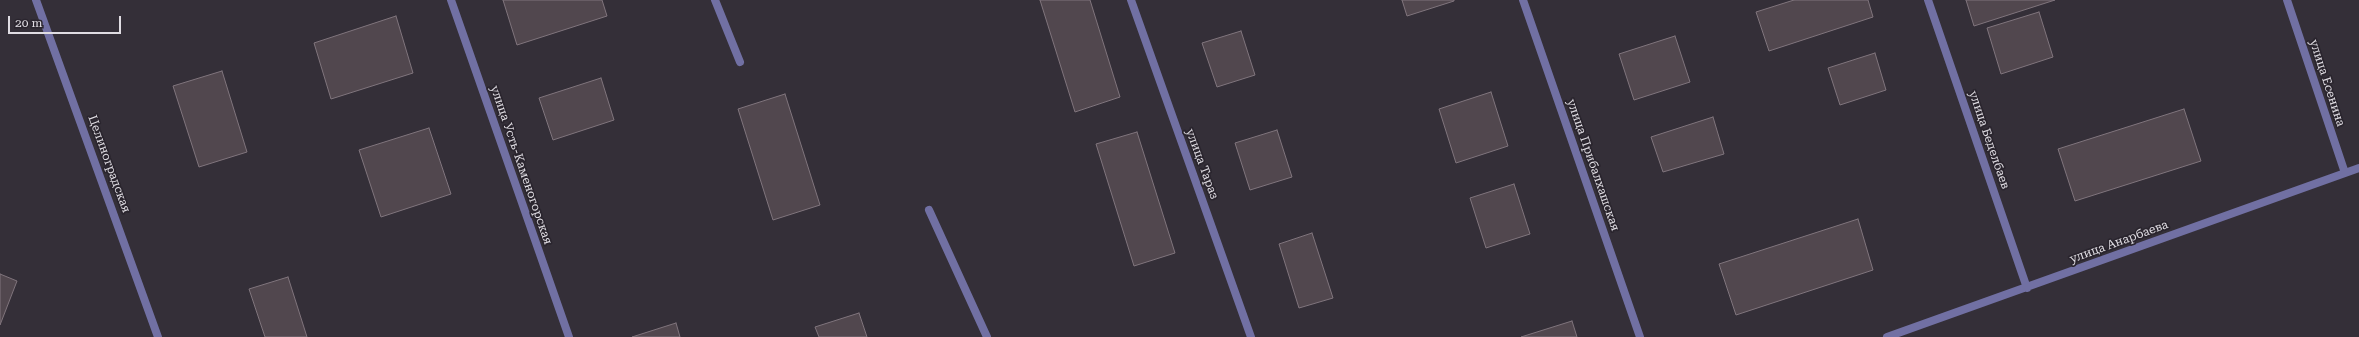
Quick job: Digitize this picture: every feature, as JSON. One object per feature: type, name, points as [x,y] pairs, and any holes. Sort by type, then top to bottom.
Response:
[{"type":"street","name":"Целиноградская","points":[[36,0],[158,337]]},
{"type":"street","name":"улица Усть-Каменогорская","points":[[451,0],[569,337]]},
{"type":"street","points":[[715,0],[740,62]]},
{"type":"street","name":"улица Тараз","points":[[1131,0],[1251,337]]},
{"type":"street","name":"улица Прибалхашская","points":[[1523,0],[1640,337]]},
{"type":"street","name":"улица Беделбаев","points":[[1928,0],[2027,288]]},
{"type":"street","name":"улица Есенина","points":[[2287,0],[2345,173]]},
{"type":"street","name":"улица Анарбаева","points":[[1887,337],[2359,168]]},
{"type":"street","points":[[929,210],[987,337]]},
{"type":"building","points":[[503,0],[602,0],[607,16],[517,45]]},
{"type":"building","points":[[1040,0],[1090,0],[1120,97],[1075,112]]},
{"type":"building","points":[[1402,0],[1454,0],[1454,1],[1407,16]]},
{"type":"building","points":[[1794,0],[1868,0],[1873,17],[1769,51],[1756,12]]},
{"type":"building","points":[[1966,0],[2055,0],[1974,26]]},
{"type":"building","points":[[2039,12],[2053,57],[2001,74],[1987,28]]},
{"type":"building","points":[[396,16],[413,73],[331,99],[314,43]]},
{"type":"building","points":[[1241,31],[1255,75],[1217,87],[1202,43]]},
{"type":"building","points":[[1675,36],[1690,82],[1634,100],[1619,54]]},
{"type":"building","points":[[1875,53],[1886,90],[1840,105],[1828,68]]},
{"type":"building","points":[[222,71],[247,152],[199,167],[173,86]]},
{"type":"building","points":[[601,78],[614,120],[553,140],[539,98]]},
{"type":"building","points":[[1491,92],[1508,146],[1456,163],[1439,109]]},
{"type":"building","points":[[785,94],[820,205],[773,220],[738,109]]},
{"type":"building","points":[[2184,109],[2201,161],[2075,201],[2058,149]]},
{"type":"building","points":[[1713,117],[1724,154],[1663,172],[1651,137]]},
{"type":"building","points":[[429,128],[451,194],[381,217],[359,150]]},
{"type":"building","points":[[1277,130],[1292,177],[1250,190],[1235,143]]},
{"type":"building","points":[[1137,132],[1175,253],[1134,266],[1096,144]]},
{"type":"building","points":[[1514,184],[1530,234],[1486,248],[1470,198]]},
{"type":"building","points":[[1858,219],[1873,270],[1736,315],[1719,264]]},
{"type":"building","points":[[1312,233],[1333,298],[1299,308],[1279,244]]},
{"type":"building","points":[[0,274],[17,281],[0,325]]},
{"type":"building","points":[[288,277],[307,337],[265,337],[249,289]]},
{"type":"building","points":[[859,313],[867,337],[819,337],[815,327]]},
{"type":"building","points":[[1572,321],[1577,337],[1521,337]]},
{"type":"building","points":[[676,323],[680,337],[632,337]]}]
